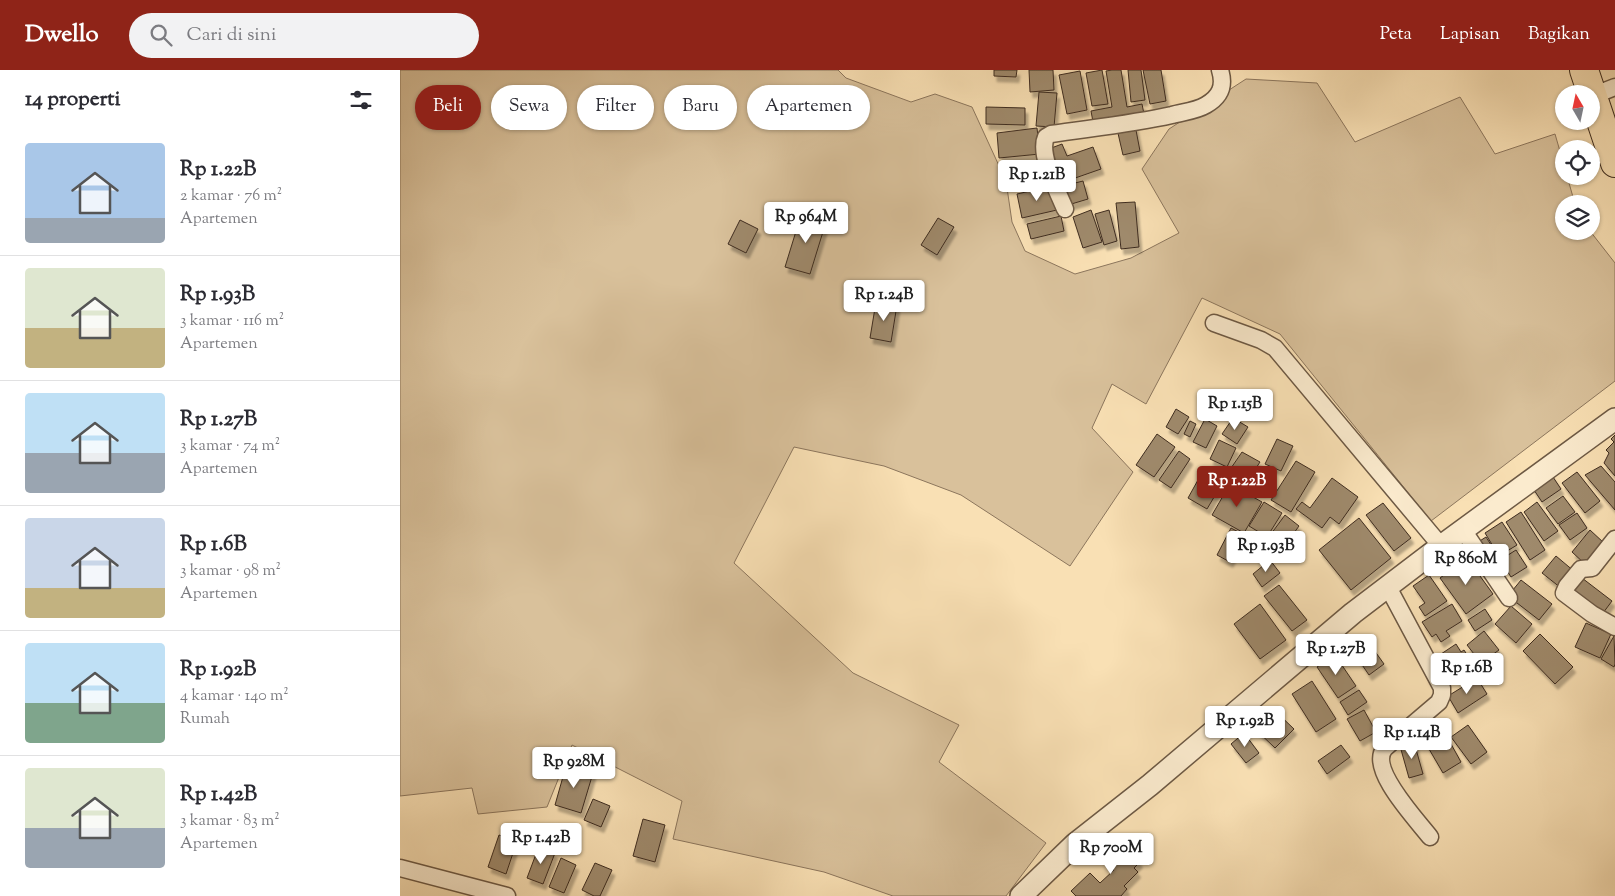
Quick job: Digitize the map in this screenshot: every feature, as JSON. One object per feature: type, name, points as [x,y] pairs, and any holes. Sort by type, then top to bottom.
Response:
[{"type":"highway","points":[[1584,70],[1604,92],[1615,163]]},
{"type":"street","points":[[1065,209],[1048,167],[1044,150],[1046,137],[1051,134],[1195,110],[1206,105],[1221,90],[1223,80],[1220,70]]},
{"type":"street","points":[[1214,323],[1261,340],[1275,348],[1441,546]]},
{"type":"street","points":[[1021,896],[1075,844],[1150,785],[1353,614],[1441,546],[1615,419]]},
{"type":"street","points":[[1463,530],[1508,598]]},
{"type":"street","points":[[1615,539],[1592,568],[1581,569],[1566,586],[1564,593],[1592,614],[1615,627]]},
{"type":"street","points":[[1388,587],[1442,688],[1442,695],[1439,702],[1381,752],[1380,760],[1383,773],[1397,795],[1430,837]]},
{"type":"street","points":[[400,868],[459,890],[507,896]]},
{"type":"shaded area","points":[[400,70],[838,70],[846,78],[865,85],[747,85],[747,130],[870,130],[870,87],[911,102],[935,94],[972,107],[1006,181],[1012,222],[1025,251],[1075,274],[1131,258],[1179,233],[1142,169],[1169,129],[1246,79],[1317,83],[1355,142],[1460,97],[1495,154],[1555,134],[1557,140],[1555,140],[1555,185],[1570,185],[1572,195],[1555,195],[1555,240],[1597,240],[1615,263],[1615,381],[1431,521],[1280,334],[1202,298],[1146,404],[1112,384],[1092,428],[1133,472],[1070,566],[961,495],[884,466],[794,447],[734,563],[853,673],[959,725],[939,762],[1046,843],[1006,896],[893,896],[824,872],[673,839],[682,801],[572,745],[547,807],[478,814],[472,788],[400,796]]},
{"type":"building","points":[[994,70],[1017,70],[1016,77],[994,76]]},
{"type":"building","points":[[1029,70],[1053,70],[1054,90],[1030,92]]},
{"type":"building","points":[[1102,70],[1108,104],[1092,106],[1086,73]]},
{"type":"building","points":[[1121,70],[1127,107],[1142,104],[1144,114],[1093,122],[1091,111],[1112,107],[1106,71]]},
{"type":"building","points":[[1128,70],[1141,70],[1145,100],[1131,102]]},
{"type":"building","points":[[1143,70],[1161,70],[1166,101],[1150,104]]},
{"type":"building","points":[[1080,71],[1087,110],[1067,114],[1059,75]]},
{"type":"building","points":[[1039,92],[1057,93],[1054,127],[1036,126]]},
{"type":"building","points":[[986,107],[1025,108],[1025,125],[986,124]]},
{"type":"building","points":[[1135,125],[1140,151],[1123,155],[1117,129]]},
{"type":"building","points":[[1037,128],[1040,154],[999,158],[997,133]]},
{"type":"building","points":[[1062,144],[1067,156],[1093,147],[1101,169],[1058,184],[1046,150]]},
{"type":"building","points":[[1083,181],[1088,199],[1068,205],[1063,186]]},
{"type":"building","points":[[1052,186],[1057,210],[1022,218],[1017,194]]},
{"type":"building","points":[[1135,202],[1139,247],[1121,249],[1116,203]]},
{"type":"building","points":[[1091,210],[1102,242],[1083,248],[1073,217]]},
{"type":"building","points":[[1109,210],[1117,241],[1104,245],[1095,214]]},
{"type":"building","points":[[801,215],[826,222],[810,274],[785,267]]},
{"type":"building","points":[[1061,216],[1064,231],[1031,239],[1027,224]]},
{"type":"building","points":[[938,218],[954,227],[937,255],[921,245]]},
{"type":"building","points":[[740,220],[758,229],[746,253],[728,244]]},
{"type":"building","points":[[876,302],[897,305],[891,342],[870,338]]},
{"type":"building","points":[[1176,409],[1189,417],[1178,434],[1166,427]]},
{"type":"building","points":[[1233,418],[1248,427],[1237,444],[1222,434]]},
{"type":"building","points":[[1205,419],[1217,426],[1206,448],[1193,442]]},
{"type":"building","points":[[1190,421],[1196,424],[1190,437],[1184,434]]},
{"type":"building","points":[[1157,434],[1175,447],[1154,477],[1136,465]]},
{"type":"building","points":[[1615,435],[1615,476],[1604,463],[1609,453],[1606,450],[1614,442],[1611,439]]},
{"type":"building","points":[[1277,439],[1293,446],[1281,471],[1265,464]]},
{"type":"building","points":[[1219,440],[1236,448],[1227,467],[1210,459]]},
{"type":"building","points":[[1179,451],[1190,459],[1171,488],[1159,480]]},
{"type":"building","points":[[1242,452],[1260,462],[1247,482],[1229,471]]},
{"type":"building","points":[[1296,461],[1315,472],[1291,512],[1271,500]]},
{"type":"building","points":[[1601,466],[1615,482],[1615,510],[1585,475]]},
{"type":"building","points":[[1203,471],[1223,482],[1207,509],[1188,498]]},
{"type":"building","points":[[1549,471],[1561,489],[1542,502],[1530,484]]},
{"type":"building","points":[[1577,472],[1600,501],[1585,513],[1562,483]]},
{"type":"building","points":[[1256,476],[1266,480],[1262,491],[1252,487]]},
{"type":"building","points":[[1332,478],[1358,497],[1339,524],[1330,517],[1322,528],[1296,509],[1302,502],[1310,508]]},
{"type":"building","points":[[1230,484],[1262,502],[1244,533],[1212,515]]},
{"type":"building","points":[[1563,496],[1575,512],[1558,524],[1546,508]]},
{"type":"building","points":[[1264,502],[1282,513],[1267,537],[1249,526]]},
{"type":"building","points":[[1537,502],[1558,531],[1544,541],[1524,512]]},
{"type":"building","points":[[1383,503],[1411,538],[1394,551],[1366,515]]},
{"type":"building","points":[[1521,512],[1545,550],[1530,560],[1506,522]]},
{"type":"building","points":[[1577,513],[1587,528],[1570,540],[1559,525]]},
{"type":"building","points":[[1285,515],[1299,526],[1286,544],[1271,534]]},
{"type":"building","points":[[1359,518],[1391,558],[1351,590],[1319,550]]},
{"type":"building","points":[[1502,522],[1517,545],[1499,556],[1485,533]]},
{"type":"building","points":[[1231,528],[1244,535],[1230,562],[1217,555]]},
{"type":"building","points":[[1590,530],[1604,543],[1585,564],[1572,552]]},
{"type":"building","points":[[1486,537],[1495,551],[1485,558],[1475,544]]},
{"type":"building","points":[[1516,550],[1527,567],[1511,577],[1500,560]]},
{"type":"building","points":[[1556,556],[1575,572],[1561,588],[1542,573]]},
{"type":"building","points":[[1467,558],[1493,594],[1466,614],[1440,578]]},
{"type":"building","points":[[1270,560],[1280,573],[1262,587],[1253,574]]},
{"type":"building","points":[[1429,575],[1447,601],[1425,616],[1419,607],[1425,603],[1413,586]]},
{"type":"building","points":[[1582,578],[1612,601],[1600,617],[1570,594]]},
{"type":"building","points":[[1521,580],[1552,604],[1539,620],[1508,596]]},
{"type":"building","points":[[1279,585],[1307,620],[1292,631],[1264,596]]},
{"type":"building","points":[[1260,604],[1286,640],[1260,659],[1234,624]]},
{"type":"building","points":[[1452,604],[1462,621],[1446,631],[1450,636],[1441,642],[1436,634],[1432,637],[1422,622]]},
{"type":"building","points":[[1511,606],[1532,624],[1516,643],[1495,624]]},
{"type":"building","points":[[1485,609],[1492,620],[1475,631],[1468,620]]},
{"type":"building","points":[[1586,623],[1611,634],[1600,658],[1575,647]]},
{"type":"building","points":[[1484,631],[1499,650],[1481,663],[1467,645]]},
{"type":"building","points":[[1540,634],[1573,667],[1555,684],[1523,651]]},
{"type":"building","points":[[1614,636],[1615,664],[1614,667],[1601,659]]},
{"type":"building","points":[[1369,643],[1384,664],[1369,675],[1354,653]]},
{"type":"building","points":[[1456,644],[1461,652],[1464,650],[1473,664],[1456,676],[1441,654]]},
{"type":"building","points":[[1335,655],[1356,686],[1338,698],[1317,667]]},
{"type":"building","points":[[1477,678],[1487,694],[1458,713],[1448,696]]},
{"type":"building","points":[[1312,681],[1336,719],[1316,732],[1292,694]]},
{"type":"building","points":[[1359,690],[1367,702],[1348,715],[1340,702]]},
{"type":"building","points":[[1271,707],[1294,729],[1275,748],[1253,727]]},
{"type":"building","points":[[1364,710],[1376,732],[1360,741],[1347,719]]},
{"type":"building","points":[[1468,725],[1487,752],[1471,764],[1451,737]]},
{"type":"building","points":[[1441,726],[1461,762],[1443,773],[1422,737]]},
{"type":"building","points":[[1244,733],[1259,753],[1246,763],[1231,744]]},
{"type":"building","points":[[1414,742],[1423,774],[1409,778],[1400,746]]},
{"type":"building","points":[[1341,745],[1350,757],[1327,774],[1318,761]]},
{"type":"building","points":[[566,766],[593,773],[581,813],[555,805]]},
{"type":"building","points":[[593,799],[610,806],[601,827],[584,820]]},
{"type":"building","points":[[643,819],[665,825],[655,862],[633,856]]},
{"type":"building","points":[[499,835],[517,841],[506,874],[488,867]]},
{"type":"building","points":[[1119,841],[1140,862],[1134,868],[1138,872],[1124,886],[1127,889],[1121,896],[1076,896],[1071,891],[1090,873],[1100,883],[1114,870],[1104,861],[1112,853],[1109,850]]},
{"type":"building","points":[[539,846],[555,853],[543,884],[527,878]]},
{"type":"building","points":[[561,858],[576,865],[564,893],[549,887]]},
{"type":"building","points":[[595,863],[612,870],[600,896],[594,896],[582,890]]}]
